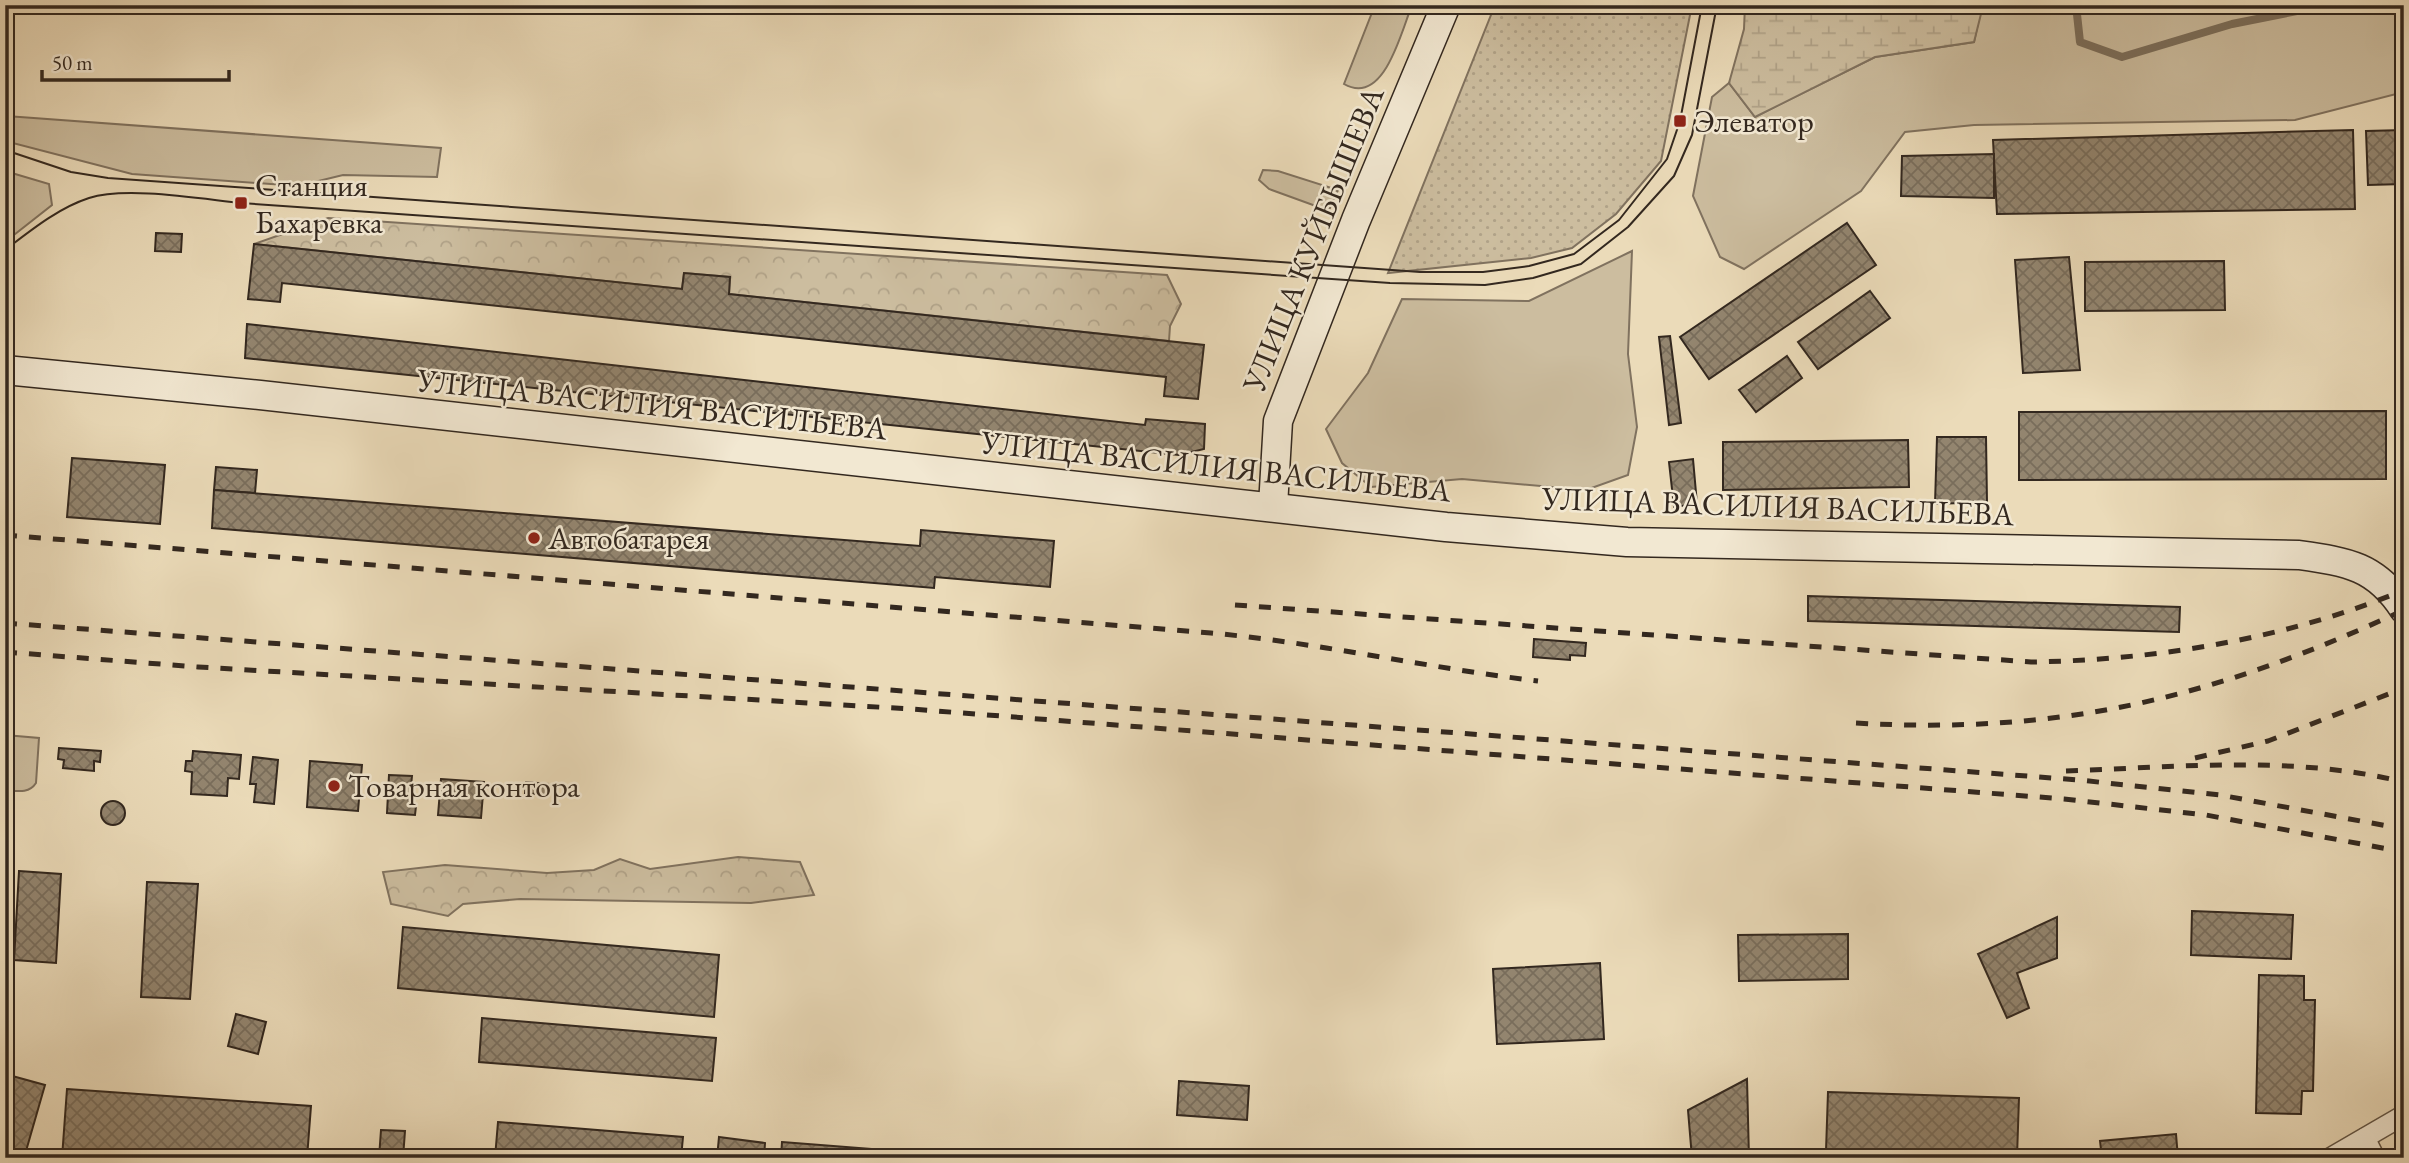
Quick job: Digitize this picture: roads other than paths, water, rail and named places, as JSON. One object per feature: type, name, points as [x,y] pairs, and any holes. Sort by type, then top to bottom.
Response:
[{"type":"main road","name":"УЛИЦА КУЙБЫШЕВА","points":[[1273,506],[1278,421],[1356,220],[1446,5]]},
{"type":"main road","name":"УЛИЦА ВАСИЛИЯ ВАСИЛЬЕВА","points":[[5,370],[260,395],[1446,527],[1627,542],[2300,555],[2346,562],[2373,573],[2394,594],[2404,609]]},
{"type":"street","points":[[2330,1158],[2404,1115]]},
{"type":"street","points":[[2365,1138],[2375,1158]]},
{"type":"waterway","points":[[2076,5],[2080,42],[2122,57],[2232,24],[2327,5]]},
{"type":"tram line","points":[[5,150],[71,172],[108,178],[1420,272],[1483,272],[1529,266],[1574,254],[1619,220],[1667,159],[1680,121],[1702,5]]},
{"type":"tram line","points":[[5,250],[45,221],[78,202],[105,195],[143,193],[241,203],[1390,283],[1485,285],[1533,278],[1581,264],[1628,227],[1674,176],[1692,135],[1717,5]]},
{"type":"railway","points":[[5,535],[1211,633],[1538,681]]},
{"type":"railway","points":[[1235,605],[2031,662],[2126,657],[2221,644],[2314,622],[2404,590]]},
{"type":"railway","points":[[1856,723],[2003,723],[2138,704],[2268,666],[2404,610]]},
{"type":"railway","points":[[5,623],[2079,780],[2220,795],[2404,829]]},
{"type":"railway","points":[[5,652],[198,667],[911,709],[2064,799],[2206,815],[2404,852]]},
{"type":"railway","points":[[2195,758],[2268,741],[2404,688]]},
{"type":"railway","points":[[2066,771],[2278,766],[2320,768],[2404,782]]},
{"type":"place","name":"Элеватор","points":[[1680,121]]},
{"type":"place","name":"Станция Бахаревка","points":[[241,203]]},
{"type":"place","name":"Автобатарея","points":[[534,538]]},
{"type":"place","name":"Товарная контора","points":[[334,786]]}]
